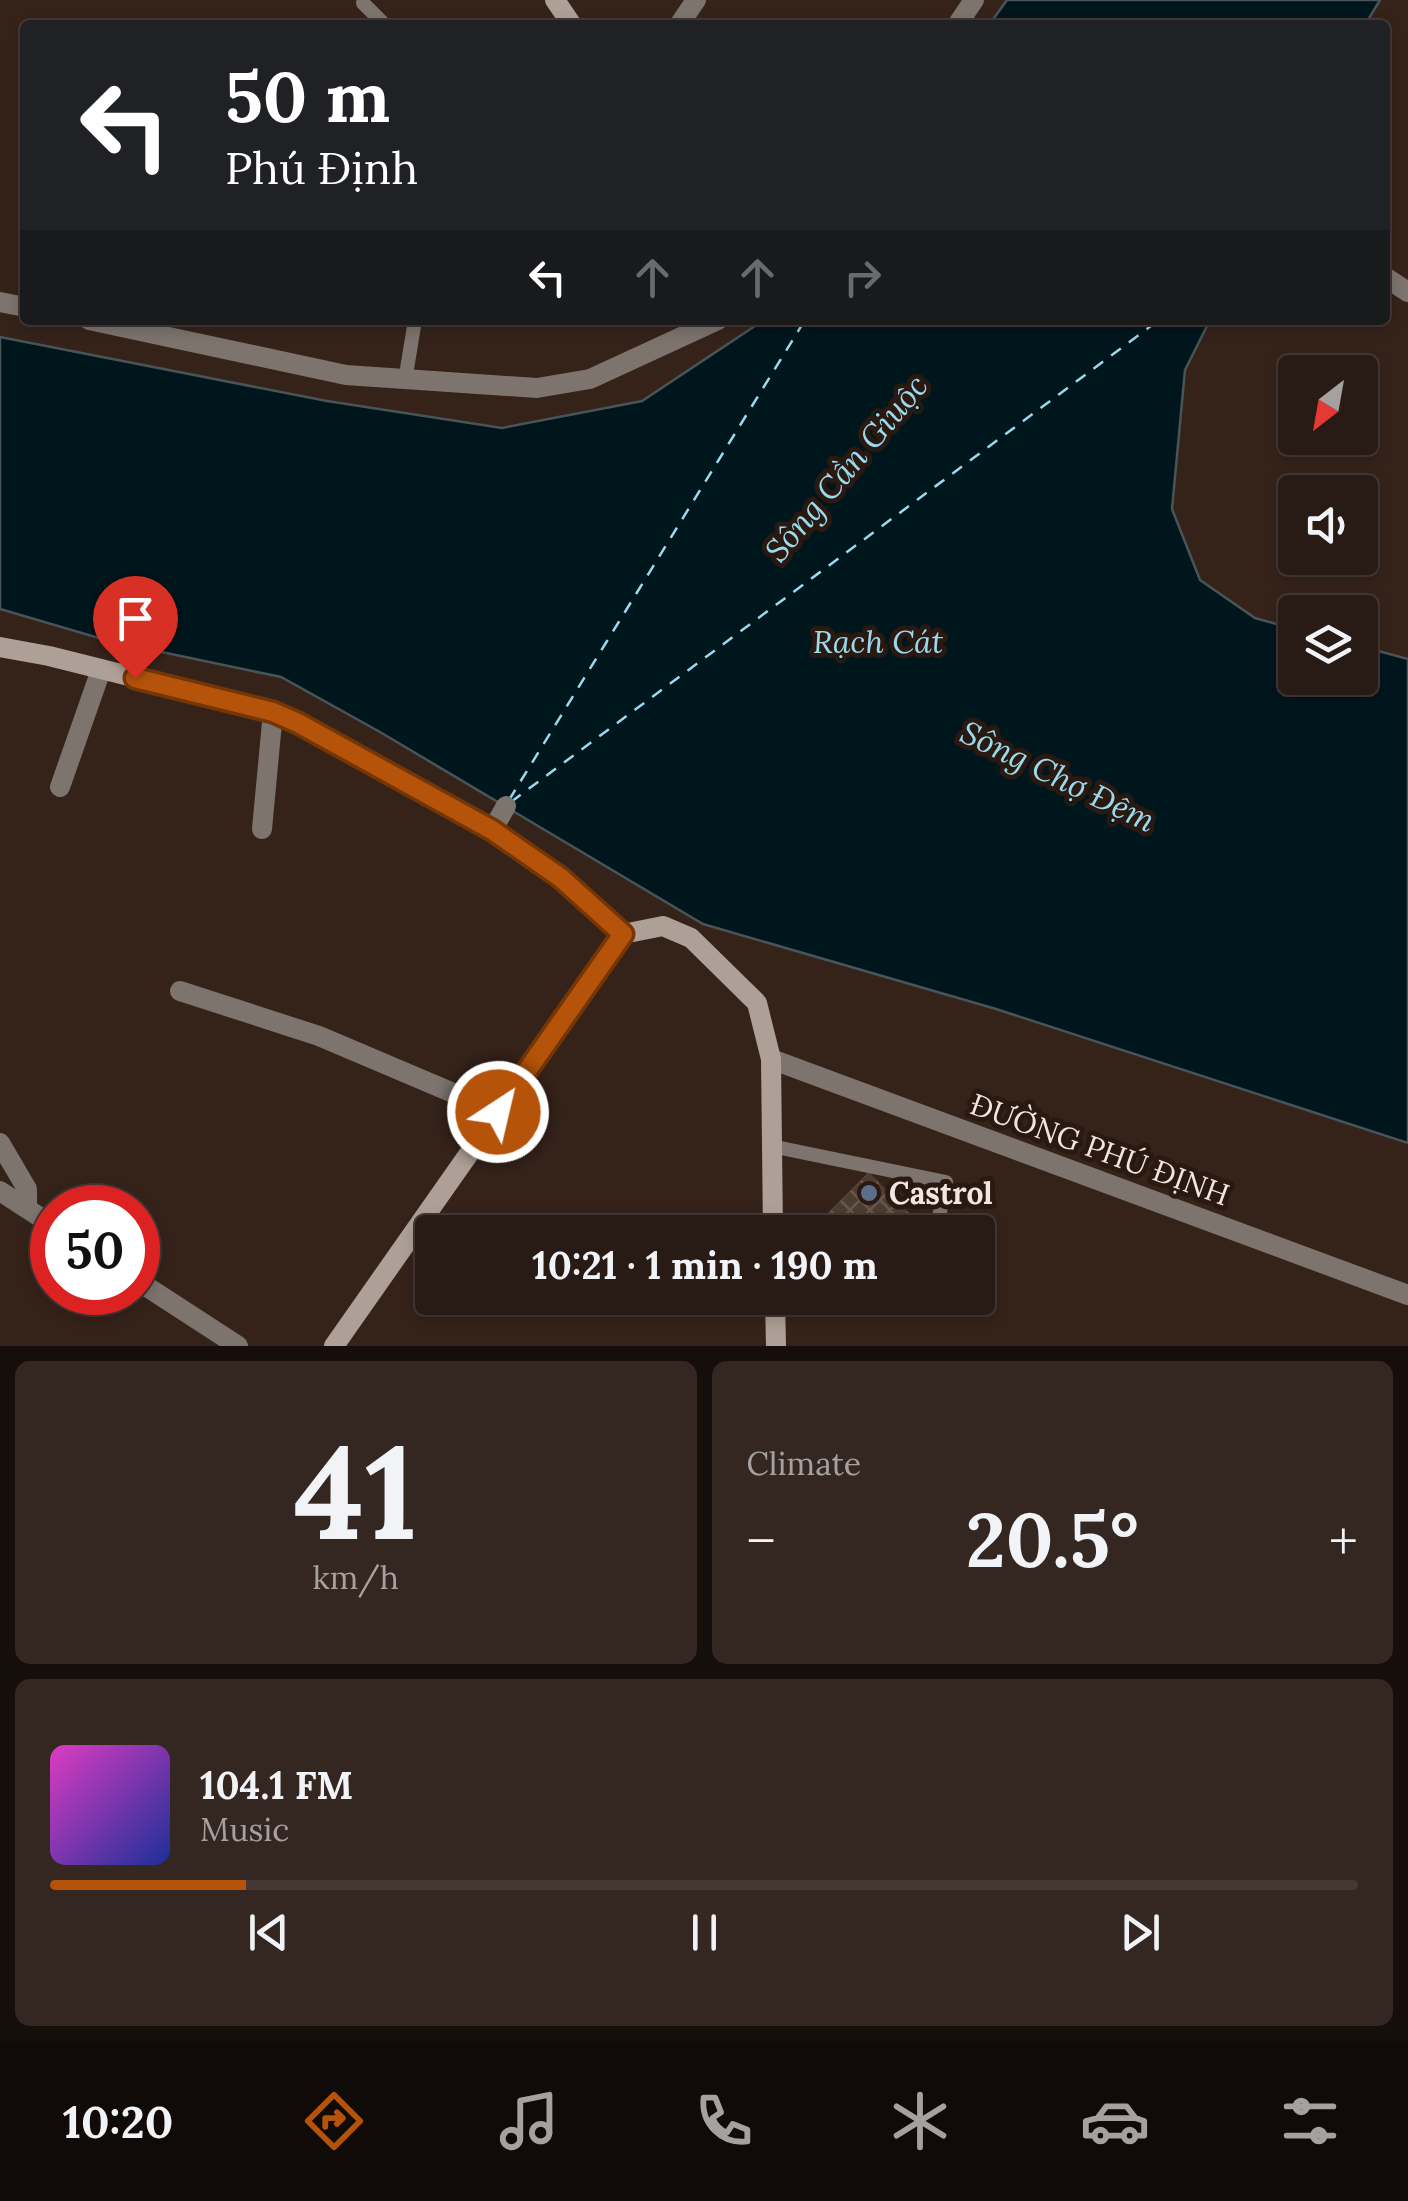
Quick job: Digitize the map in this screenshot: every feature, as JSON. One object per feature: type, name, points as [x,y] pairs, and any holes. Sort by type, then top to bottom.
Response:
[{"type":"main road","points":[[0,647],[273,712],[298,723],[492,830],[561,878],[623,934]]},
{"type":"main road","points":[[334,1346],[623,934],[663,926],[691,938],[757,1004],[771,1058],[772,1215]]},
{"type":"main road","points":[[775,1315],[776,1346]]},
{"type":"street","points":[[112,325],[346,375],[536,388],[590,379],[707,325]]},
{"type":"street","points":[[60,787],[101,670]]},
{"type":"street","points":[[262,829],[273,712]]},
{"type":"street","points":[[492,830],[506,806]]},
{"type":"street","points":[[180,991],[319,1036],[498,1112]]},
{"type":"street","name":"ĐƯỜNG PHÚ ĐỊNH","points":[[771,1058],[1408,1295]]},
{"type":"street","points":[[0,1143],[27,1190],[26,1208]]},
{"type":"street","points":[[0,1190],[30,1211]]},
{"type":"street","points":[[160,1295],[238,1346]]},
{"type":"lane","points":[[363,3],[381,20]]},
{"type":"lane","points":[[405,381],[414,325]]},
{"type":"lane","points":[[770,1146],[946,1182],[939,1215]]},
{"type":"water","points":[[1007,0],[1380,0],[1368,20],[993,20]]},
{"type":"water","name":"Rạch Cát","points":[[756,325],[1208,325],[1185,370],[1172,509],[1200,580],[1255,618],[1278,624],[1278,695],[1378,695],[1378,651],[1408,659],[1408,1143],[996,1009],[703,924],[281,677],[109,641],[0,609],[0,337],[327,401],[502,428],[642,401]]},
{"type":"building","name":"Castrol","points":[[869,1172],[909,1213],[907,1215],[826,1215]]},
{"type":"ferry route","points":[[509,800],[802,325]]},
{"type":"ferry route","points":[[511,802],[1152,325]]},
{"type":"place","name":"Castrol","points":[[869,1193]]},
{"type":"route","points":[[135,678],[273,712],[298,723],[492,830],[561,878],[623,934],[498,1112]]},
{"type":"water label","name":"Sông Cần Giuộc","points":[[846,468]]},
{"type":"water label","name":"Sông Chợ Đệm","points":[[1058,776]]}]
